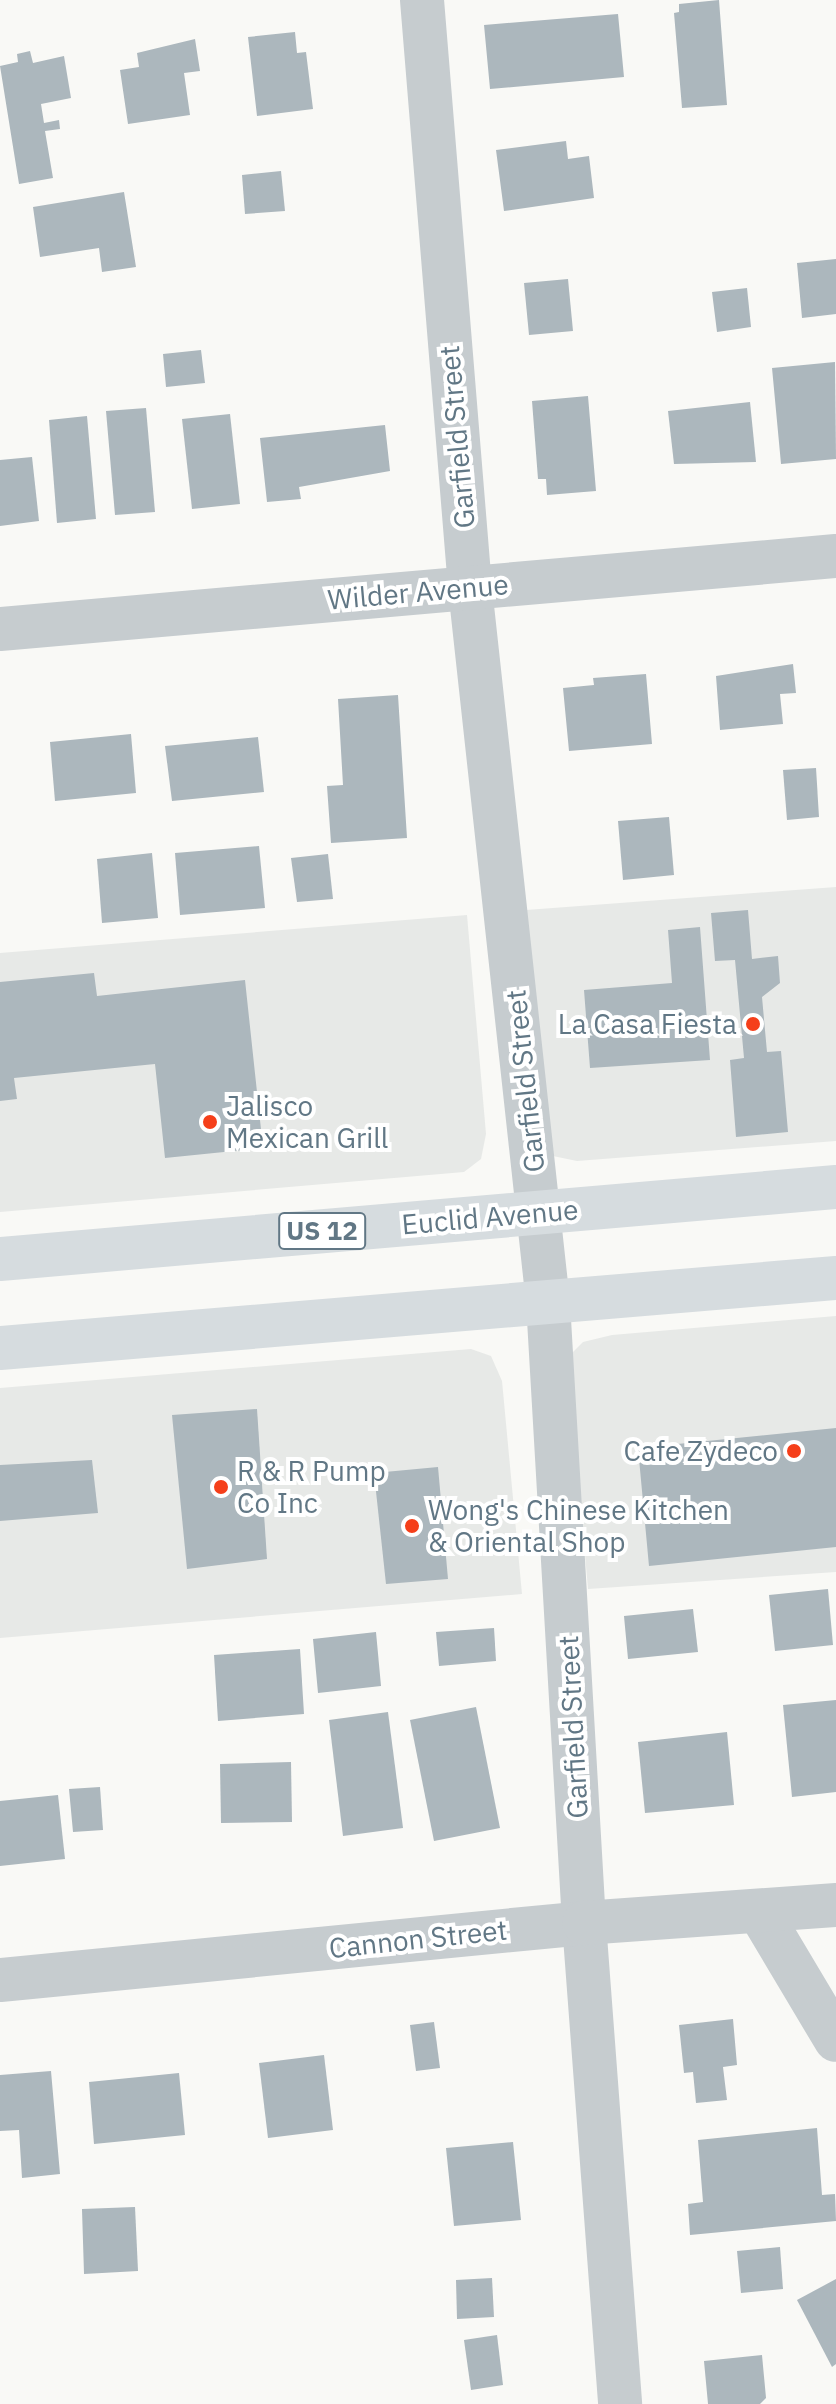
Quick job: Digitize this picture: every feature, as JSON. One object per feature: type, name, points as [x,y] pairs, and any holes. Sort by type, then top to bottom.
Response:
[{"type":"highway","name":"Euclid Avenue","points":[[0,1259],[836,1187]]},
{"type":"highway","points":[[0,1348],[836,1278]]},
{"type":"street","name":"Garfield Street","points":[[422,0],[470,588],[548,1302],[584,1923],[620,2404]]},
{"type":"street","name":"Wilder Avenue","points":[[0,629],[836,556]]},
{"type":"street","name":"Cannon Street","points":[[0,1980],[584,1923],[836,1905]]},
{"type":"street","points":[[759,1911],[836,2040]]},
{"type":"shaded area","points":[[836,887],[836,1141],[577,1161],[548,1155],[526,910]]},
{"type":"shaded area","points":[[467,915],[486,1134],[481,1159],[464,1172],[0,1212],[0,953]]},
{"type":"shaded area","points":[[836,1316],[836,1572],[588,1589],[568,1357],[583,1342],[612,1335]]},
{"type":"shaded area","points":[[471,1349],[491,1356],[502,1381],[522,1594],[0,1638],[0,1388]]},
{"type":"building","points":[[719,0],[727,105],[682,108],[674,13],[679,12],[679,4]]},
{"type":"building","points":[[618,14],[624,77],[490,89],[484,25]]},
{"type":"building","points":[[295,32],[297,53],[306,52],[313,109],[257,116],[248,37]]},
{"type":"building","points":[[195,39],[200,71],[184,73],[190,115],[128,124],[120,70],[139,67],[137,53]]},
{"type":"building","points":[[30,51],[33,63],[64,56],[71,98],[41,104],[44,123],[59,120],[60,129],[45,131],[53,178],[19,184],[0,66],[18,62],[17,54]]},
{"type":"building","points":[[566,141],[568,159],[589,156],[594,198],[504,211],[496,150]]},
{"type":"building","points":[[281,171],[285,211],[245,214],[242,175]]},
{"type":"building","points":[[124,192],[136,267],[102,272],[99,248],[40,257],[33,207]]},
{"type":"building","points":[[836,259],[836,314],[802,318],[797,263]]},
{"type":"building","points":[[568,279],[573,331],[529,335],[524,283]]},
{"type":"building","points":[[747,288],[751,327],[717,332],[712,292]]},
{"type":"building","points":[[201,350],[205,383],[166,387],[163,354]]},
{"type":"building","points":[[835,362],[836,459],[781,464],[772,368]]},
{"type":"building","points":[[588,396],[596,491],[547,495],[546,479],[538,479],[532,401]]},
{"type":"building","points":[[750,402],[756,462],[674,464],[668,411]]},
{"type":"building","points":[[146,408],[155,512],[115,515],[106,411]]},
{"type":"building","points":[[230,414],[240,504],[192,509],[182,419]]},
{"type":"building","points":[[87,416],[96,519],[57,523],[49,420]]},
{"type":"building","points":[[385,425],[390,471],[299,487],[301,499],[267,502],[260,438]]},
{"type":"building","points":[[32,457],[39,521],[0,526],[0,460]]},
{"type":"building","points":[[793,664],[796,693],[780,694],[783,724],[720,730],[716,676]]},
{"type":"building","points":[[646,674],[652,744],[569,751],[563,688],[594,685],[593,678]]},
{"type":"building","points":[[398,695],[407,838],[331,843],[327,786],[343,785],[338,699]]},
{"type":"building","points":[[131,734],[136,793],[55,801],[50,742]]},
{"type":"building","points":[[258,737],[264,792],[172,801],[165,746]]},
{"type":"building","points":[[816,768],[819,817],[787,820],[783,770]]},
{"type":"building","points":[[669,817],[674,875],[623,880],[618,821]]},
{"type":"building","points":[[259,846],[265,908],[180,915],[175,853]]},
{"type":"building","points":[[152,853],[158,918],[102,923],[97,859]]},
{"type":"building","points":[[328,854],[333,899],[297,902],[291,858]]},
{"type":"building","name":"La Casa Fiesta","points":[[748,910],[752,959],[778,956],[780,983],[762,997],[767,1052],[781,1051],[788,1132],[736,1137],[730,1060],[744,1058],[735,960],[715,961],[711,913]]},
{"type":"building","points":[[700,927],[710,1060],[590,1068],[584,990],[672,983],[668,930]]},
{"type":"building","points":[[94,973],[97,996],[245,980],[263,1148],[165,1158],[155,1064],[14,1078],[17,1099],[0,1101],[0,982]]},
{"type":"building","name":"R & R Pump Co Inc","points":[[257,1409],[267,1559],[187,1569],[172,1415]]},
{"type":"building","points":[[836,1428],[836,1547],[649,1566],[638,1448]]},
{"type":"building","points":[[92,1460],[98,1513],[0,1521],[0,1465]]},
{"type":"building","name":"Wong's Chinese Kitchen & Oriental Shop","points":[[438,1467],[448,1579],[386,1584],[374,1473]]},
{"type":"building","points":[[828,1589],[833,1645],[775,1651],[769,1595]]},
{"type":"building","points":[[693,1609],[698,1652],[628,1659],[624,1616]]},
{"type":"building","points":[[494,1628],[496,1661],[439,1666],[436,1632]]},
{"type":"building","points":[[376,1632],[381,1686],[318,1693],[313,1639]]},
{"type":"building","points":[[300,1649],[304,1714],[218,1721],[214,1655]]},
{"type":"building","points":[[836,1700],[836,1792],[792,1797],[783,1705]]},
{"type":"building","points":[[476,1707],[500,1828],[434,1841],[410,1720]]},
{"type":"building","points":[[388,1712],[403,1828],[343,1836],[329,1720]]},
{"type":"building","points":[[727,1732],[734,1805],[645,1813],[638,1742]]},
{"type":"building","points":[[291,1762],[292,1822],[221,1823],[220,1764]]},
{"type":"building","points":[[100,1787],[103,1830],[73,1832],[69,1789]]},
{"type":"building","points":[[58,1795],[65,1859],[0,1866],[0,1801]]},
{"type":"building","points":[[733,2019],[737,2065],[723,2067],[727,2100],[696,2103],[693,2072],[684,2073],[679,2025]]},
{"type":"building","points":[[434,2022],[440,2068],[416,2071],[410,2025]]},
{"type":"building","points":[[324,2055],[333,2130],[268,2138],[259,2063]]},
{"type":"building","points":[[51,2071],[60,2174],[22,2178],[19,2130],[0,2131],[0,2075]]},
{"type":"building","points":[[179,2073],[185,2135],[94,2144],[89,2082]]},
{"type":"building","points":[[817,2128],[822,2195],[835,2194],[836,2221],[690,2235],[688,2204],[703,2202],[698,2140]]},
{"type":"building","points":[[513,2142],[521,2220],[454,2226],[446,2148]]},
{"type":"building","points":[[135,2207],[138,2271],[84,2274],[82,2209]]},
{"type":"building","points":[[780,2247],[783,2289],[741,2293],[737,2251]]},
{"type":"building","points":[[492,2278],[494,2317],[457,2319],[456,2280]]},
{"type":"building","points":[[836,2279],[836,2364],[832,2367],[797,2300]]},
{"type":"building","points":[[497,2335],[503,2385],[471,2390],[464,2340]]},
{"type":"building","points":[[762,2355],[766,2398],[760,2404],[708,2404],[704,2361]]},
{"type":"place","name":"La Casa Fiesta","points":[[753,1024]]},
{"type":"place","name":"Jalisco Mexican Grill","points":[[210,1122]]},
{"type":"place","name":"Cafe Zydeco","points":[[794,1451]]},
{"type":"place","name":"R & R Pump Co Inc","points":[[221,1487]]},
{"type":"place","name":"Wong's Chinese Kitchen & Oriental Shop","points":[[412,1526]]}]
